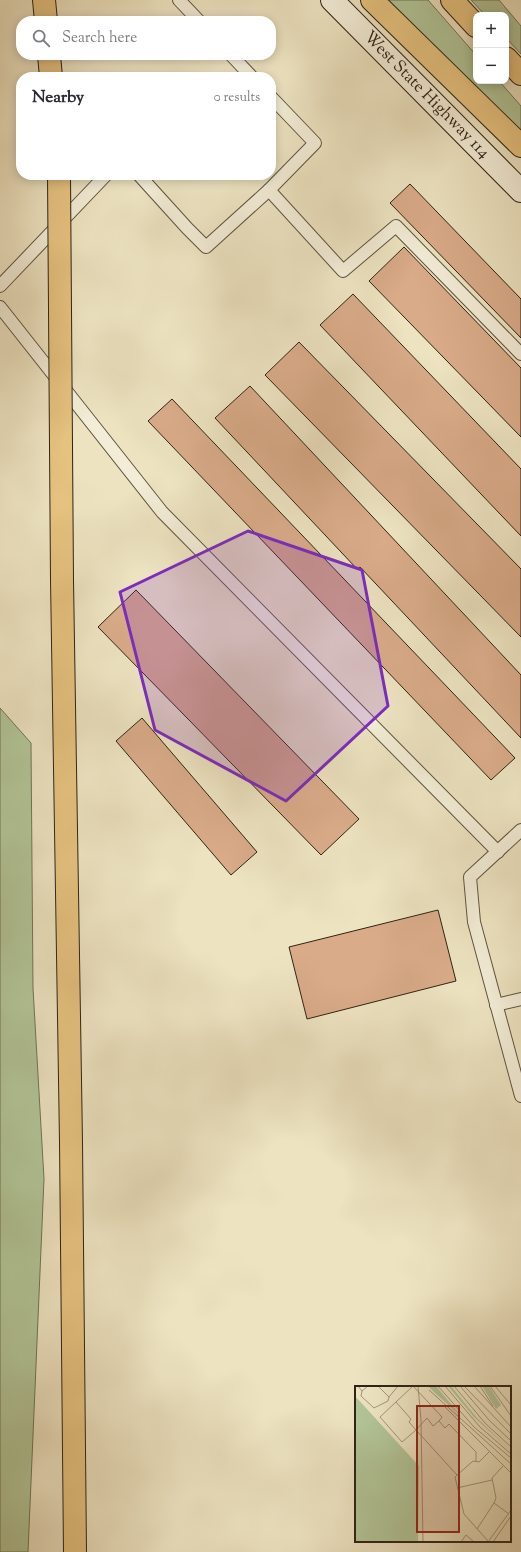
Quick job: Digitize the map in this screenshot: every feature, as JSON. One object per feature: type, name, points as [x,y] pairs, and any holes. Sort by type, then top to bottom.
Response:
[{"type":"highway","points":[[44,0],[46,16]]},
{"type":"highway","points":[[372,0],[521,146]]},
{"type":"highway","points":[[452,0],[473,23]]},
{"type":"highway","points":[[49,60],[51,72]]},
{"type":"highway","points":[[509,61],[521,74]]},
{"type":"highway","points":[[59,180],[62,580],[71,1142],[75,1552]]},
{"type":"main road","name":"West State Highway 114","points":[[332,0],[521,191]]},
{"type":"lane","points":[[179,0],[194,16]]},
{"type":"lane","points":[[236,60],[247,72]]},
{"type":"lane","points":[[144,180],[206,247],[269,190],[315,143],[276,102]]},
{"type":"lane","points":[[0,286],[101,180]]},
{"type":"lane","points":[[269,190],[343,271],[396,226],[521,354]]},
{"type":"lane","points":[[0,307],[162,512],[498,852]]},
{"type":"lane","points":[[521,830],[470,877],[474,922],[521,1096]]},
{"type":"lane","points":[[496,1004],[521,999]]},
{"type":"highlighted area","points":[[248,531],[362,570],[388,706],[286,801],[155,730],[120,592]]},
{"type":"green space","points":[[384,0],[428,0],[473,52],[473,84],[502,84],[521,106],[521,130]]},
{"type":"green space","points":[[471,0],[499,0],[521,26],[521,54],[509,41],[509,12],[482,12]]},
{"type":"green space","points":[[0,708],[31,743],[33,988],[44,1179],[28,1552],[0,1552]]},
{"type":"building","points":[[410,184],[521,299],[521,338],[390,203]]},
{"type":"building","points":[[404,247],[521,368],[521,437],[369,281]]},
{"type":"building","points":[[353,294],[521,469],[521,536],[320,325]]},
{"type":"building","points":[[299,342],[521,569],[521,637],[265,375]]},
{"type":"building","points":[[250,386],[521,675],[521,738],[360,567],[357,569],[215,418]]},
{"type":"building","points":[[172,399],[515,758],[491,780],[148,421]]},
{"type":"building","points":[[136,590],[359,819],[321,855],[98,627]]},
{"type":"building","points":[[142,718],[257,852],[231,875],[116,741]]},
{"type":"building","points":[[438,910],[456,981],[307,1019],[289,947]]}]
